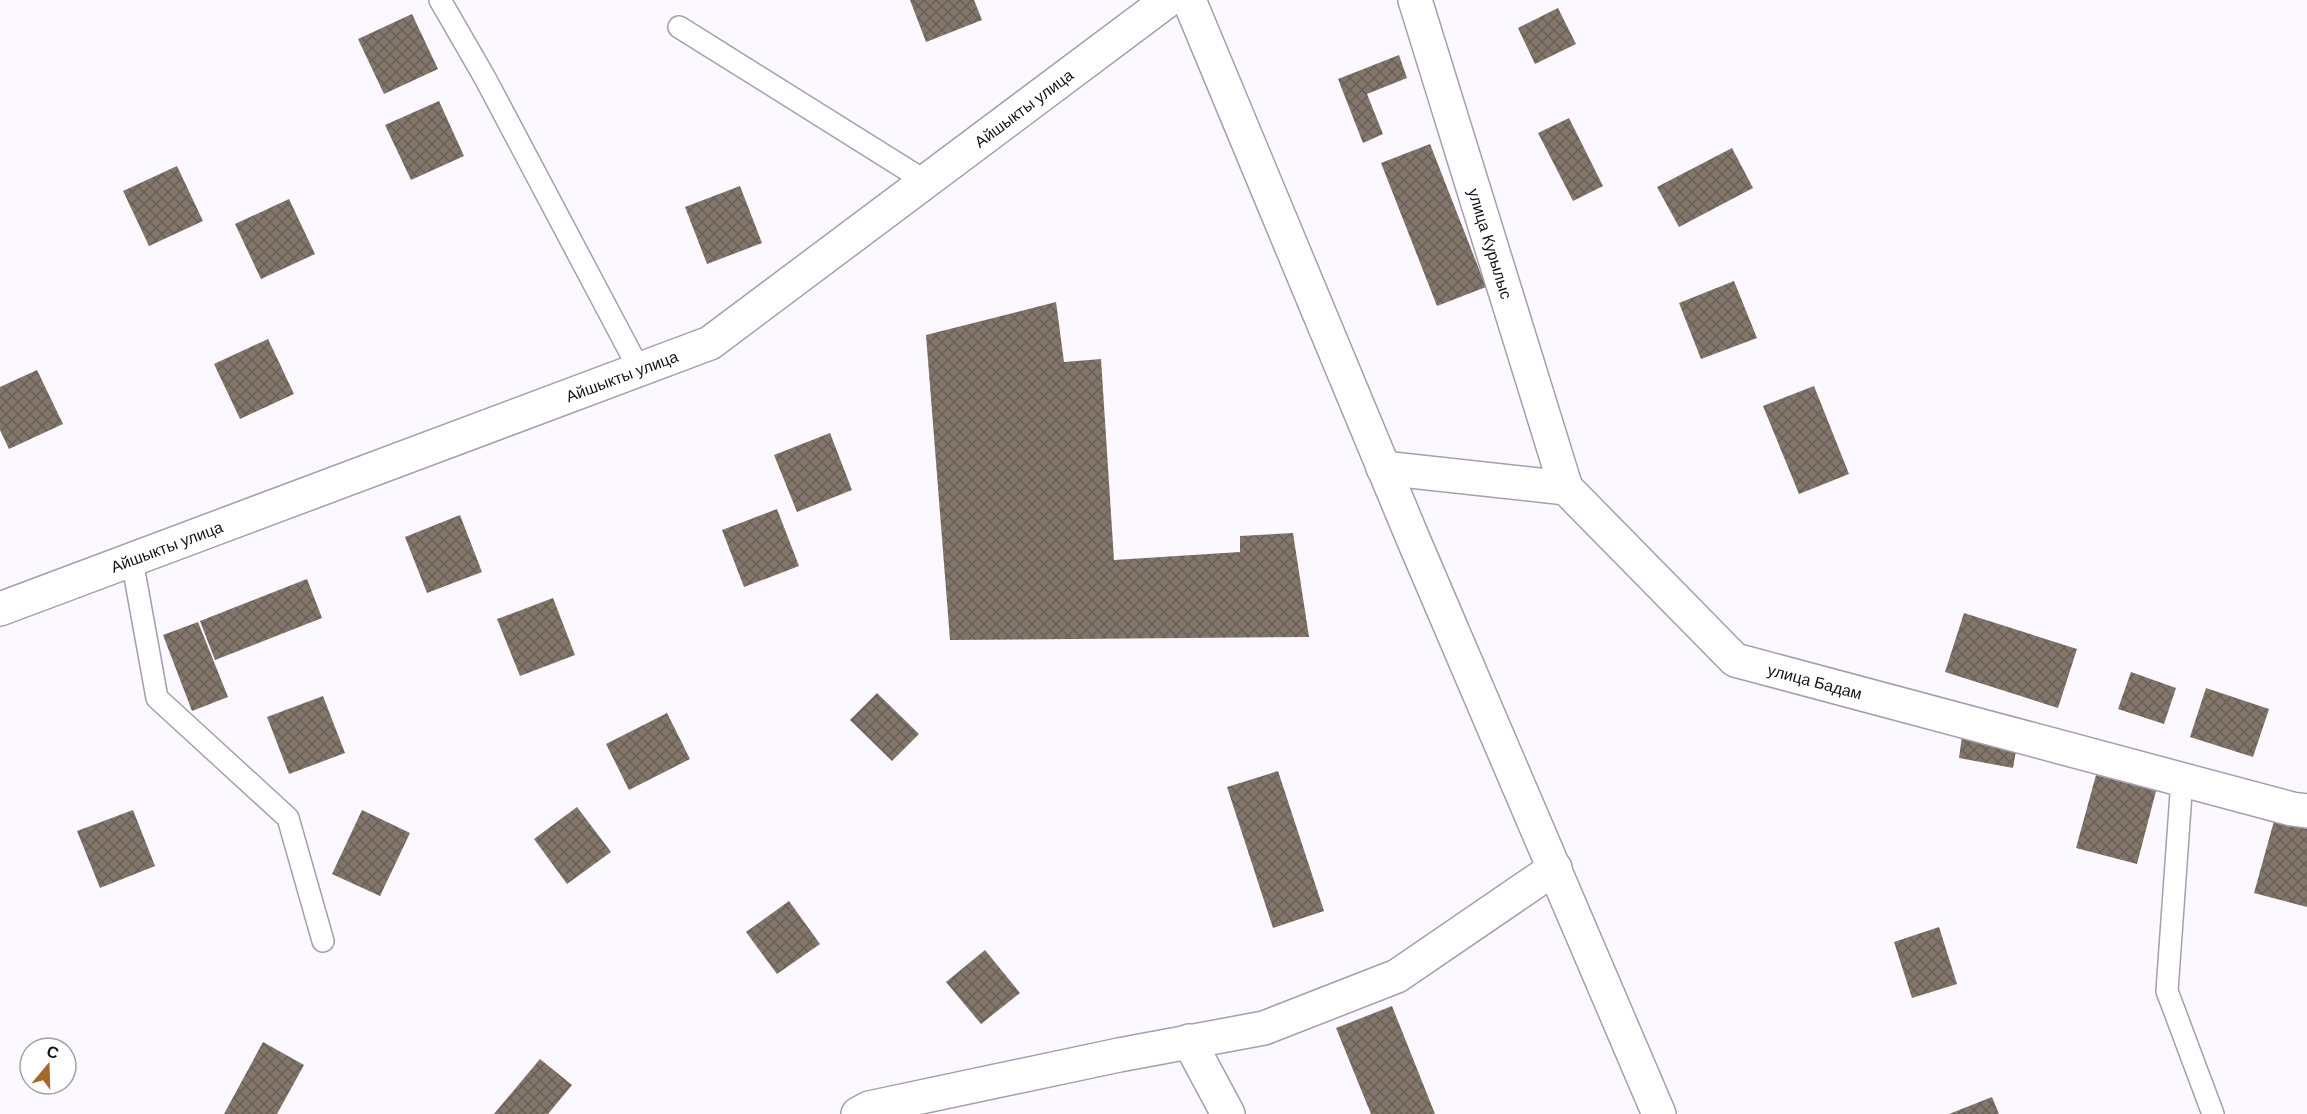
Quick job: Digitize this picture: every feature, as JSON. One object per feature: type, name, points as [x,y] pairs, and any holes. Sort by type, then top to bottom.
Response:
[{"type":"main road","name":"Айшыкты улица","points":[[0,609],[710,343],[1168,0]]},
{"type":"main road","points":[[1189,0],[1383,468],[1659,1114]]},
{"type":"main road","name":"улица Курылыс","points":[[1415,0],[1566,488]]},
{"type":"main road","points":[[1383,468],[1566,488]]},
{"type":"main road","name":"улица Бадам","points":[[1566,488],[1735,660],[2292,809],[2307,811]]},
{"type":"main road","points":[[858,1114],[869,1108],[1190,1041],[1264,1028],[1396,976],[1555,868]]},
{"type":"main road","points":[[1190,1041],[1228,1114]]},
{"type":"lane","points":[[440,0],[485,78],[639,369]]},
{"type":"lane","points":[[679,27],[925,181]]},
{"type":"lane","points":[[132,560],[157,699],[288,818],[323,941]]},
{"type":"lane","points":[[2182,779],[2167,991],[2213,1114]]},
{"type":"building","points":[[910,0],[974,0],[982,20],[926,42]]},
{"type":"building","points":[[1558,8],[1576,44],[1535,64],[1518,28]]},
{"type":"building","points":[[412,14],[438,69],[384,94],[358,39]]},
{"type":"building","points":[[1399,55],[1407,78],[1367,94],[1383,134],[1363,143],[1338,79]]},
{"type":"building","points":[[439,101],[464,156],[411,180],[385,125]]},
{"type":"building","points":[[1569,118],[1603,186],[1573,201],[1538,133]]},
{"type":"building","points":[[1430,144],[1486,287],[1437,306],[1381,163]]},
{"type":"building","points":[[1732,148],[1753,188],[1679,227],[1657,187]]},
{"type":"building","points":[[177,166],[203,221],[149,246],[123,191]]},
{"type":"building","points":[[740,186],[762,243],[707,264],[685,207]]},
{"type":"building","points":[[289,199],[315,254],[261,279],[235,224]]},
{"type":"building","points":[[1734,281],[1757,338],[1701,359],[1679,303]]},
{"type":"building","points":[[1056,302],[1064,362],[1101,359],[1114,560],[1240,552],[1240,536],[1293,533],[1309,637],[950,640],[926,335]]},
{"type":"building","points":[[268,339],[294,394],[240,419],[214,364]]},
{"type":"building","points":[[37,370],[63,424],[9,449],[0,430],[0,387]]},
{"type":"building","points":[[1814,386],[1849,474],[1799,494],[1763,406]]},
{"type":"building","points":[[830,433],[852,490],[797,512],[774,455]]},
{"type":"building","points":[[777,509],[799,566],[744,587],[722,530]]},
{"type":"building","points":[[460,515],[482,572],[427,593],[405,537]]},
{"type":"building","points":[[307,579],[322,618],[215,660],[200,621]]},
{"type":"building","points":[[553,598],[575,655],[520,676],[497,619]]},
{"type":"building","points":[[1964,613],[2077,649],[2058,708],[1945,672]]},
{"type":"building","points":[[198,622],[228,697],[192,711],[163,635]]},
{"type":"building","points":[[2131,672],[2176,688],[2164,724],[2118,709]]},
{"type":"building","points":[[2206,688],[2269,709],[2253,757],[2190,737]]},
{"type":"building","points":[[877,693],[919,734],[892,761],[850,720]]},
{"type":"building","points":[[323,696],[345,753],[289,774],[267,717]]},
{"type":"building","points":[[667,713],[690,759],[629,790],[606,744]]},
{"type":"building","points":[[1962,736],[2017,745],[2013,768],[1959,758]]},
{"type":"building","points":[[1278,771],[1324,911],[1273,928],[1227,787]]},
{"type":"building","points":[[2096,775],[2156,791],[2137,864],[2076,848]]},
{"type":"building","points":[[577,807],[611,852],[567,884],[534,839]]},
{"type":"building","points":[[133,810],[155,866],[100,888],[77,831]]},
{"type":"building","points":[[362,810],[410,833],[380,896],[332,874]]},
{"type":"building","points":[[2274,821],[2307,829],[2307,907],[2254,893]]},
{"type":"building","points":[[789,901],[820,944],[777,974],[746,932]]},
{"type":"building","points":[[1939,927],[1957,984],[1912,998],[1894,942]]},
{"type":"building","points":[[985,950],[1020,993],[981,1024],[946,982]]},
{"type":"building","points":[[1392,1006],[1435,1114],[1371,1114],[1336,1028]]},
{"type":"building","points":[[263,1042],[304,1065],[277,1114],[224,1114]]},
{"type":"building","points":[[540,1059],[572,1085],[548,1114],[494,1114]]},
{"type":"building","points":[[1992,1097],[1999,1114],[1949,1114]]}]
